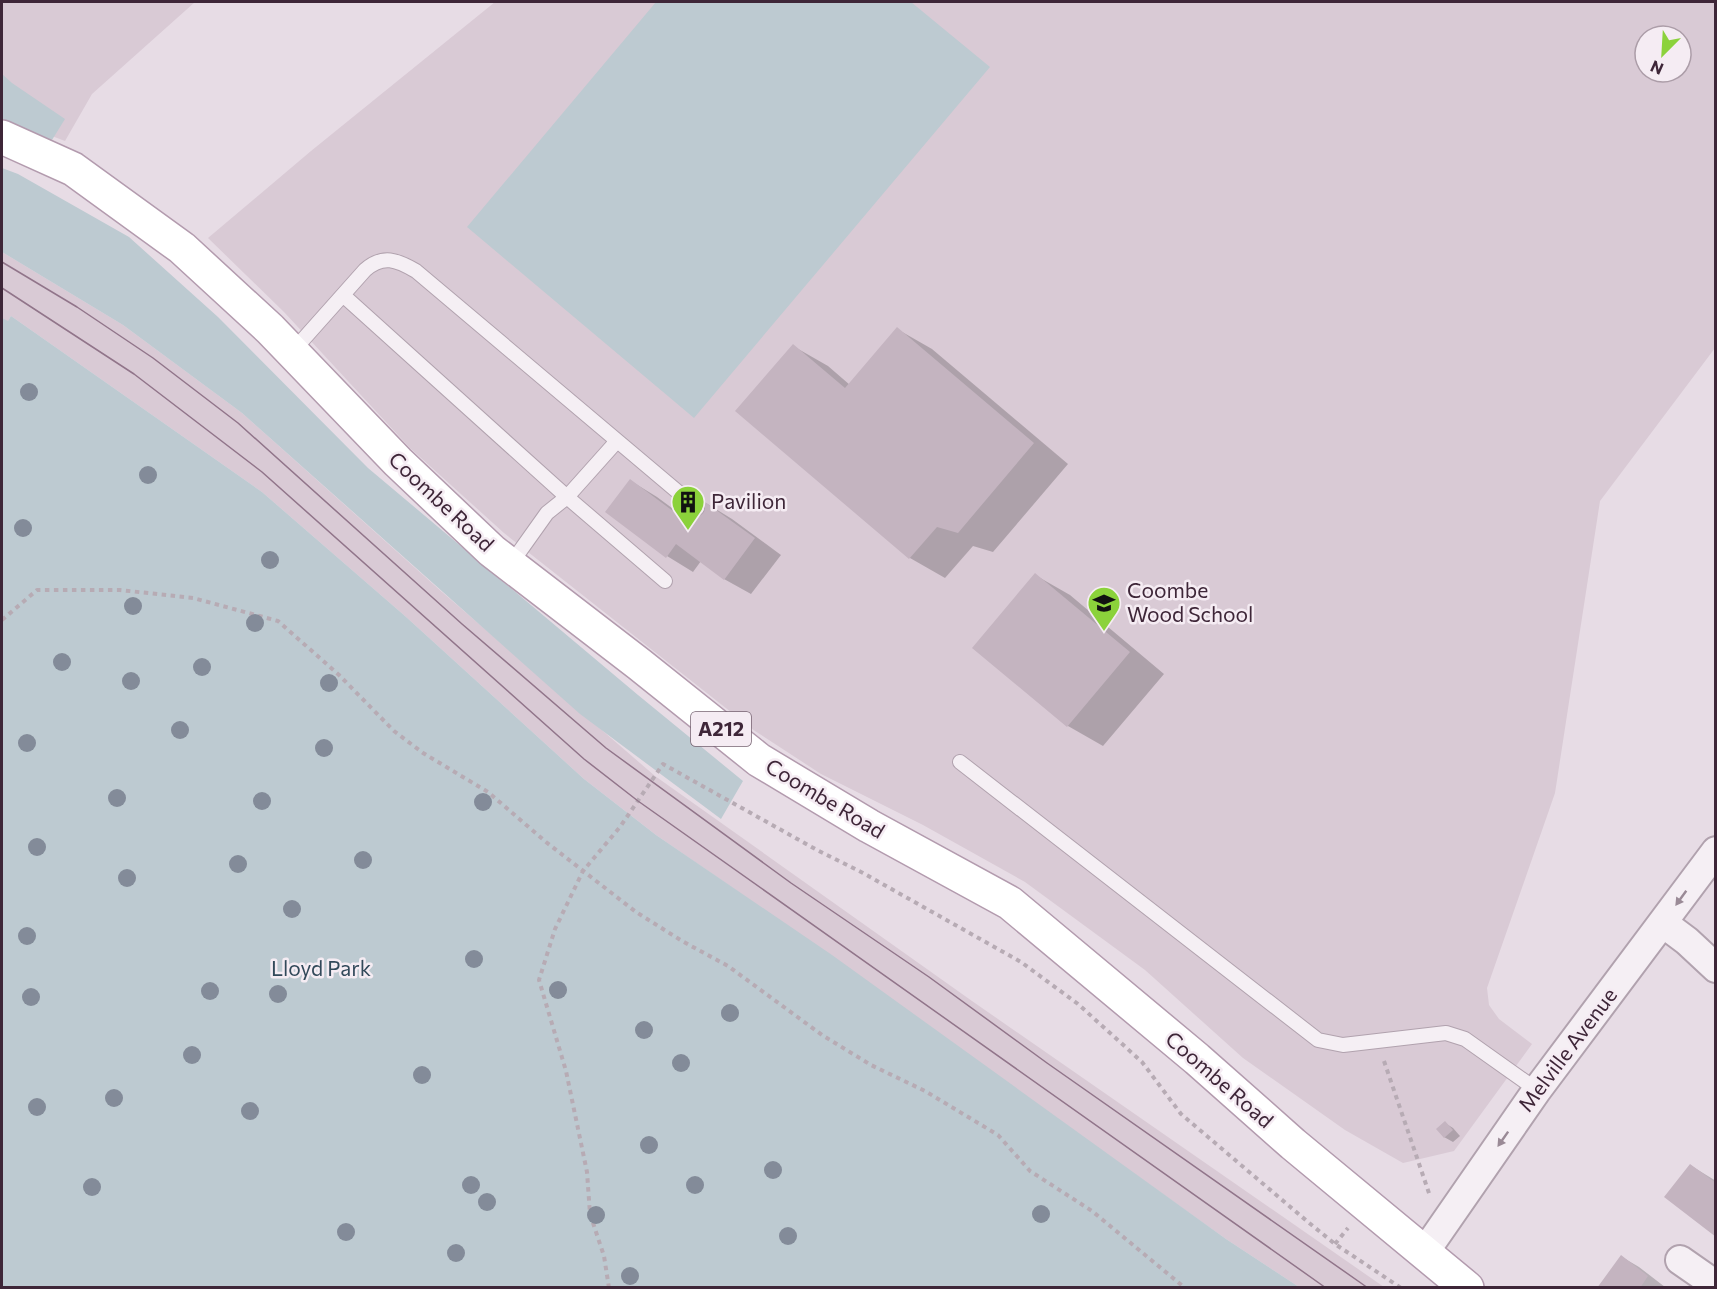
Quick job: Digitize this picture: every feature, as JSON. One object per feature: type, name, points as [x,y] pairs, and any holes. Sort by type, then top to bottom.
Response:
[{"type":"main road","name":"Coombe Road","points":[[2,137],[73,169],[182,248],[270,329],[398,462],[492,551],[759,760],[869,826],[1010,903],[1197,1059],[1293,1144],[1467,1287]]},
{"type":"street","name":"Melville Avenue","points":[[1424,1253],[1537,1090],[1716,851]]},
{"type":"street","points":[[1663,922],[1716,968]]},
{"type":"street","points":[[1680,1260],[1716,1286]]},
{"type":"lane","points":[[292,352],[365,270],[376,261],[388,260],[403,264],[416,271],[697,508]]},
{"type":"lane","points":[[344,296],[567,497],[665,581]]},
{"type":"lane","points":[[510,565],[547,513],[567,497],[617,441]]},
{"type":"lane","points":[[960,762],[1318,1040],[1343,1045],[1446,1033],[1464,1039],[1537,1090]]},
{"type":"path","points":[[2,620],[37,590],[120,590],[193,598],[279,621],[339,675],[394,731],[423,753],[488,792],[636,912],[728,966],[822,1035],[872,1065],[925,1091],[998,1135],[1030,1171],[1092,1211],[1185,1287]]},
{"type":"path","points":[[609,1287],[604,1256],[590,1214],[587,1172],[566,1071],[539,980],[555,929],[583,871],[620,827],[663,764],[1021,962],[1078,1004],[1142,1062],[1181,1114],[1335,1244],[1401,1287]]},
{"type":"path","points":[[1377,1041],[1432,1204]]},
{"type":"shaded area","points":[[2,2],[195,2],[92,94],[65,141],[2,117]]},
{"type":"shaded area","name":"Coombe Wood School","points":[[495,2],[1715,2],[1715,348],[1600,501],[1555,793],[1487,988],[1489,1005],[1499,1019],[1532,1044],[1454,1151],[1403,1163],[1345,1130],[1243,1058],[1145,970],[1025,882],[923,825],[821,774],[755,731],[504,533],[410,448],[284,312],[208,238]]},
{"type":"shaded area","points":[[2,252],[123,325],[242,413],[442,592],[655,776],[972,1001],[1384,1287],[1299,1287],[1226,1239],[656,835],[584,779],[405,616],[262,492],[11,316],[2,332]]},
{"type":"green space","points":[[656,2],[911,2],[990,67],[694,418],[467,227]]},
{"type":"green space","points":[[2,74],[65,119],[52,140],[2,119]]},
{"type":"green space","points":[[2,168],[18,174],[129,237],[218,317],[368,468],[743,781],[721,819],[580,714],[242,413],[123,325],[2,252]]},
{"type":"green space","name":"Lloyd Park","points":[[11,316],[262,492],[405,616],[584,779],[656,835],[832,955],[1226,1239],[1299,1287],[2,1287],[2,318],[8,321]]},
{"type":"building","points":[[897,327],[1034,443],[958,533],[937,527],[909,559],[735,411],[793,344],[845,388]]},
{"type":"building","name":"Pavilion","points":[[630,479],[689,523],[705,502],[755,538],[724,580],[676,544],[666,558],[605,512]]},
{"type":"building","points":[[1035,573],[1130,652],[1067,727],[972,648]]},
{"type":"building","points":[[1445,1121],[1453,1130],[1444,1138],[1436,1129]]},
{"type":"building","points":[[1690,1164],[1716,1183],[1716,1237],[1664,1197]]},
{"type":"building","points":[[1621,1255],[1648,1276],[1640,1288],[1597,1288]]},
{"type":"tram line","points":[[2,262],[77,307],[153,358],[238,423],[462,624],[606,748],[791,883],[929,977],[1047,1063],[1368,1288]]},
{"type":"tram line","points":[[2,288],[134,374],[262,472],[584,759],[638,801],[1326,1288]]},
{"type":"place","name":"Pavilion","points":[[688,531]]},
{"type":"place","name":"Coombe Wood School","points":[[1104,632]]}]
